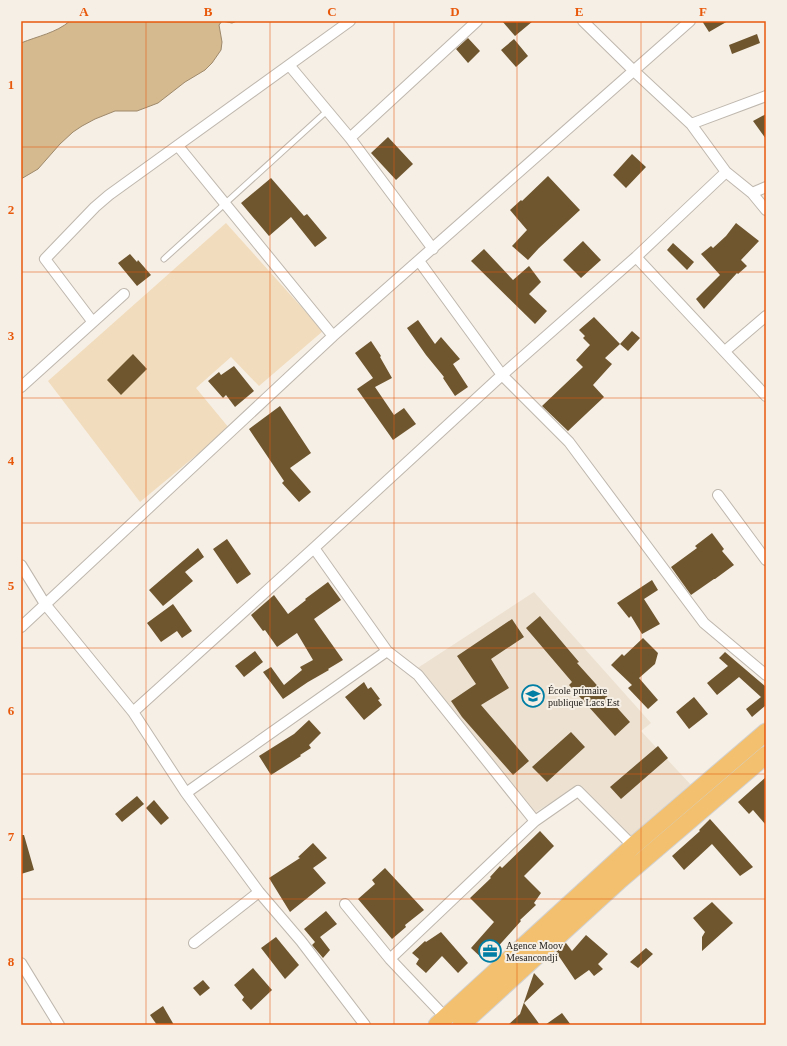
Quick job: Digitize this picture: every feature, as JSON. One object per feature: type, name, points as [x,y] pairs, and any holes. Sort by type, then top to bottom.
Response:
[{"type":"highway","points":[[441,1021],[633,846],[766,732]]},
{"type":"highway","points":[[461,1025],[621,879],[766,755]]},
{"type":"street","points":[[92,322],[45,259],[95,207],[109,195],[350,21]]},
{"type":"street","points":[[350,138],[477,21]]},
{"type":"street","points":[[583,21],[691,124],[726,172],[752,194],[766,210]]},
{"type":"street","points":[[21,626],[334,336],[690,21]]},
{"type":"street","points":[[289,65],[350,138],[433,249]]},
{"type":"street","points":[[691,124],[766,96]]},
{"type":"street","points":[[178,146],[334,336]]},
{"type":"street","points":[[133,712],[502,375],[636,257],[726,172]]},
{"type":"street","points":[[752,194],[766,187]]},
{"type":"street","points":[[636,257],[766,396]]},
{"type":"street","points":[[419,260],[502,375],[569,442],[704,623],[766,675]]},
{"type":"street","points":[[21,387],[124,294]]},
{"type":"street","points":[[725,351],[766,316]]},
{"type":"street","points":[[718,495],[766,560]]},
{"type":"street","points":[[314,548],[387,651],[418,675],[535,820]]},
{"type":"street","points":[[21,565],[45,604],[133,712],[186,793],[259,892],[300,941],[365,1025]]},
{"type":"street","points":[[186,793],[387,651]]},
{"type":"street","points":[[390,959],[535,820],[578,791],[633,846]]},
{"type":"street","points":[[194,943],[259,892]]},
{"type":"street","points":[[344,904],[441,1021]]},
{"type":"street","points":[[21,963],[58,1025]]},
{"type":"lane","points":[[164,259],[328,111]]},
{"type":"shaded area","points":[[70,21],[222,21],[219,25],[222,42],[221,50],[205,70],[185,82],[158,103],[137,111],[115,111],[82,126],[60,144],[38,169],[21,179],[21,43],[53,31]]},
{"type":"shaded area","points":[[222,21],[237,21],[232,23]]},
{"type":"shaded area","points":[[226,223],[323,331],[259,386],[231,357],[196,388],[229,428],[140,502],[48,381]]},
{"type":"shaded area","name":"École primaire publique Lacs Est","points":[[534,592],[651,723],[641,731],[691,785],[631,836],[576,788],[534,813],[416,669]]},
{"type":"building","points":[[502,21],[533,21],[515,36]]},
{"type":"building","points":[[702,21],[728,21],[709,32]]},
{"type":"building","points":[[757,34],[760,43],[732,54],[729,45]]},
{"type":"building","points":[[468,38],[480,51],[468,63],[456,49]]},
{"type":"building","points":[[514,39],[528,56],[516,67],[501,50]]},
{"type":"building","points":[[766,114],[766,139],[753,121]]},
{"type":"building","points":[[388,137],[413,164],[396,180],[371,153]]},
{"type":"building","points":[[632,154],[646,167],[626,188],[613,175]]},
{"type":"building","points":[[548,176],[580,210],[528,260],[512,246],[527,230],[510,210],[521,200],[522,201]]},
{"type":"building","points":[[271,178],[304,216],[307,214],[327,238],[315,247],[291,217],[269,236],[241,203]]},
{"type":"building","points":[[736,223],[759,241],[741,260],[747,266],[738,274],[737,273],[704,309],[696,299],[720,275],[701,254],[711,246],[713,248],[726,236]]},
{"type":"building","points":[[583,241],[601,260],[581,278],[563,260]]},
{"type":"building","points":[[673,243],[694,262],[687,270],[667,250]]},
{"type":"building","points":[[484,249],[513,280],[529,266],[541,282],[529,294],[547,311],[535,324],[471,261]]},
{"type":"building","points":[[130,254],[137,262],[138,260],[151,275],[137,286],[118,263]]},
{"type":"building","points":[[594,317],[620,344],[605,358],[612,364],[593,385],[604,397],[568,431],[542,406],[583,367],[576,360],[590,345],[583,338],[585,336],[579,330]]},
{"type":"building","points":[[418,320],[435,344],[441,337],[460,359],[453,364],[468,387],[455,396],[443,378],[444,377],[407,328]]},
{"type":"building","points":[[632,331],[640,338],[628,351],[620,344]]},
{"type":"building","points":[[371,341],[381,356],[380,357],[392,378],[375,387],[394,415],[404,408],[416,424],[393,440],[357,389],[373,378],[355,353]]},
{"type":"building","points":[[133,354],[147,369],[121,395],[107,380]]},
{"type":"building","points":[[234,366],[254,391],[235,407],[226,395],[223,398],[208,381],[219,372],[221,375]]},
{"type":"building","points":[[280,406],[311,453],[290,468],[311,492],[299,502],[282,483],[284,481],[249,429]]},
{"type":"building","points":[[712,533],[724,549],[722,551],[734,565],[691,595],[671,567],[697,548],[695,546]]},
{"type":"building","points":[[227,539],[251,574],[237,584],[213,549]]},
{"type":"building","points":[[198,548],[204,557],[185,572],[193,581],[163,606],[149,590]]},
{"type":"building","points":[[652,580],[658,590],[644,599],[660,624],[642,634],[631,616],[629,618],[617,603]]},
{"type":"building","points":[[328,582],[341,600],[314,619],[343,660],[283,699],[263,672],[271,667],[284,685],[302,670],[300,667],[313,660],[297,633],[277,647],[265,630],[263,631],[251,615],[274,595],[288,614]]},
{"type":"building","points":[[173,604],[192,631],[182,638],[177,631],[161,642],[147,623]]},
{"type":"building","points":[[540,616],[579,662],[577,663],[630,722],[615,736],[569,685],[572,682],[526,628]]},
{"type":"building","points":[[512,619],[524,637],[491,659],[509,688],[481,705],[529,761],[513,775],[462,717],[451,701],[476,684],[457,656]]},
{"type":"building","points":[[643,638],[658,653],[655,664],[639,678],[658,700],[648,709],[628,688],[632,685],[611,665],[622,654],[624,656]]},
{"type":"building","points":[[255,651],[263,662],[244,677],[235,666]]},
{"type":"building","points":[[725,652],[766,687],[766,705],[752,717],[746,709],[761,697],[739,677],[717,695],[707,683],[728,666],[719,658]]},
{"type":"building","points":[[364,682],[368,689],[371,687],[380,699],[378,700],[382,705],[364,720],[345,697]]},
{"type":"building","points":[[694,697],[708,714],[689,729],[676,712]]},
{"type":"building","points":[[309,720],[321,733],[309,745],[311,748],[271,775],[259,756],[294,734]]},
{"type":"building","points":[[571,732],[585,747],[547,782],[532,767]]},
{"type":"building","points":[[658,746],[668,758],[621,799],[610,787]]},
{"type":"building","points":[[766,777],[766,825],[753,810],[749,814],[738,802]]},
{"type":"building","points":[[137,796],[144,804],[122,822],[115,814]]},
{"type":"building","points":[[154,800],[169,818],[161,825],[146,808]]},
{"type":"building","points":[[710,819],[753,867],[740,876],[712,844],[684,870],[672,856],[700,831],[699,830]]},
{"type":"building","points":[[540,831],[554,846],[524,876],[541,893],[534,903],[536,905],[520,920],[521,921],[485,961],[471,948],[494,922],[470,898],[491,878],[490,877],[500,866],[502,868]]},
{"type":"building","points":[[21,835],[24,835],[34,870],[21,874]]},
{"type":"building","points":[[313,843],[327,858],[313,868],[326,883],[290,912],[269,878],[300,858],[298,857]]},
{"type":"building","points":[[385,868],[424,910],[405,925],[406,927],[392,939],[358,899],[375,884],[372,880]]},
{"type":"building","points":[[712,902],[733,923],[702,951],[702,937],[705,932],[693,918]]},
{"type":"building","points":[[326,911],[337,924],[320,937],[330,950],[323,958],[312,945],[315,942],[304,929]]},
{"type":"building","points":[[441,932],[468,963],[458,973],[442,956],[426,973],[416,964],[419,959],[412,953],[425,941],[426,942]]},
{"type":"building","points":[[586,935],[608,954],[598,964],[603,969],[594,976],[589,970],[575,980],[556,952],[566,943],[572,951]]},
{"type":"building","points":[[276,937],[299,965],[285,979],[261,948]]},
{"type":"building","points":[[646,948],[653,954],[638,968],[630,962]]},
{"type":"building","points":[[253,968],[272,990],[251,1010],[242,1000],[244,997],[234,985]]},
{"type":"building","points":[[534,973],[544,984],[524,1003],[540,1025],[508,1025],[520,1014]]},
{"type":"building","points":[[203,980],[210,988],[200,996],[193,988]]},
{"type":"building","points":[[163,1006],[174,1025],[157,1025],[150,1015]]},
{"type":"building","points":[[562,1013],[571,1025],[545,1025]]},
{"type":"place","name":"École primaire publique Lacs Est","points":[[533,696]]},
{"type":"place","name":"Agence Moov Mesancondji","points":[[490,951]]}]
